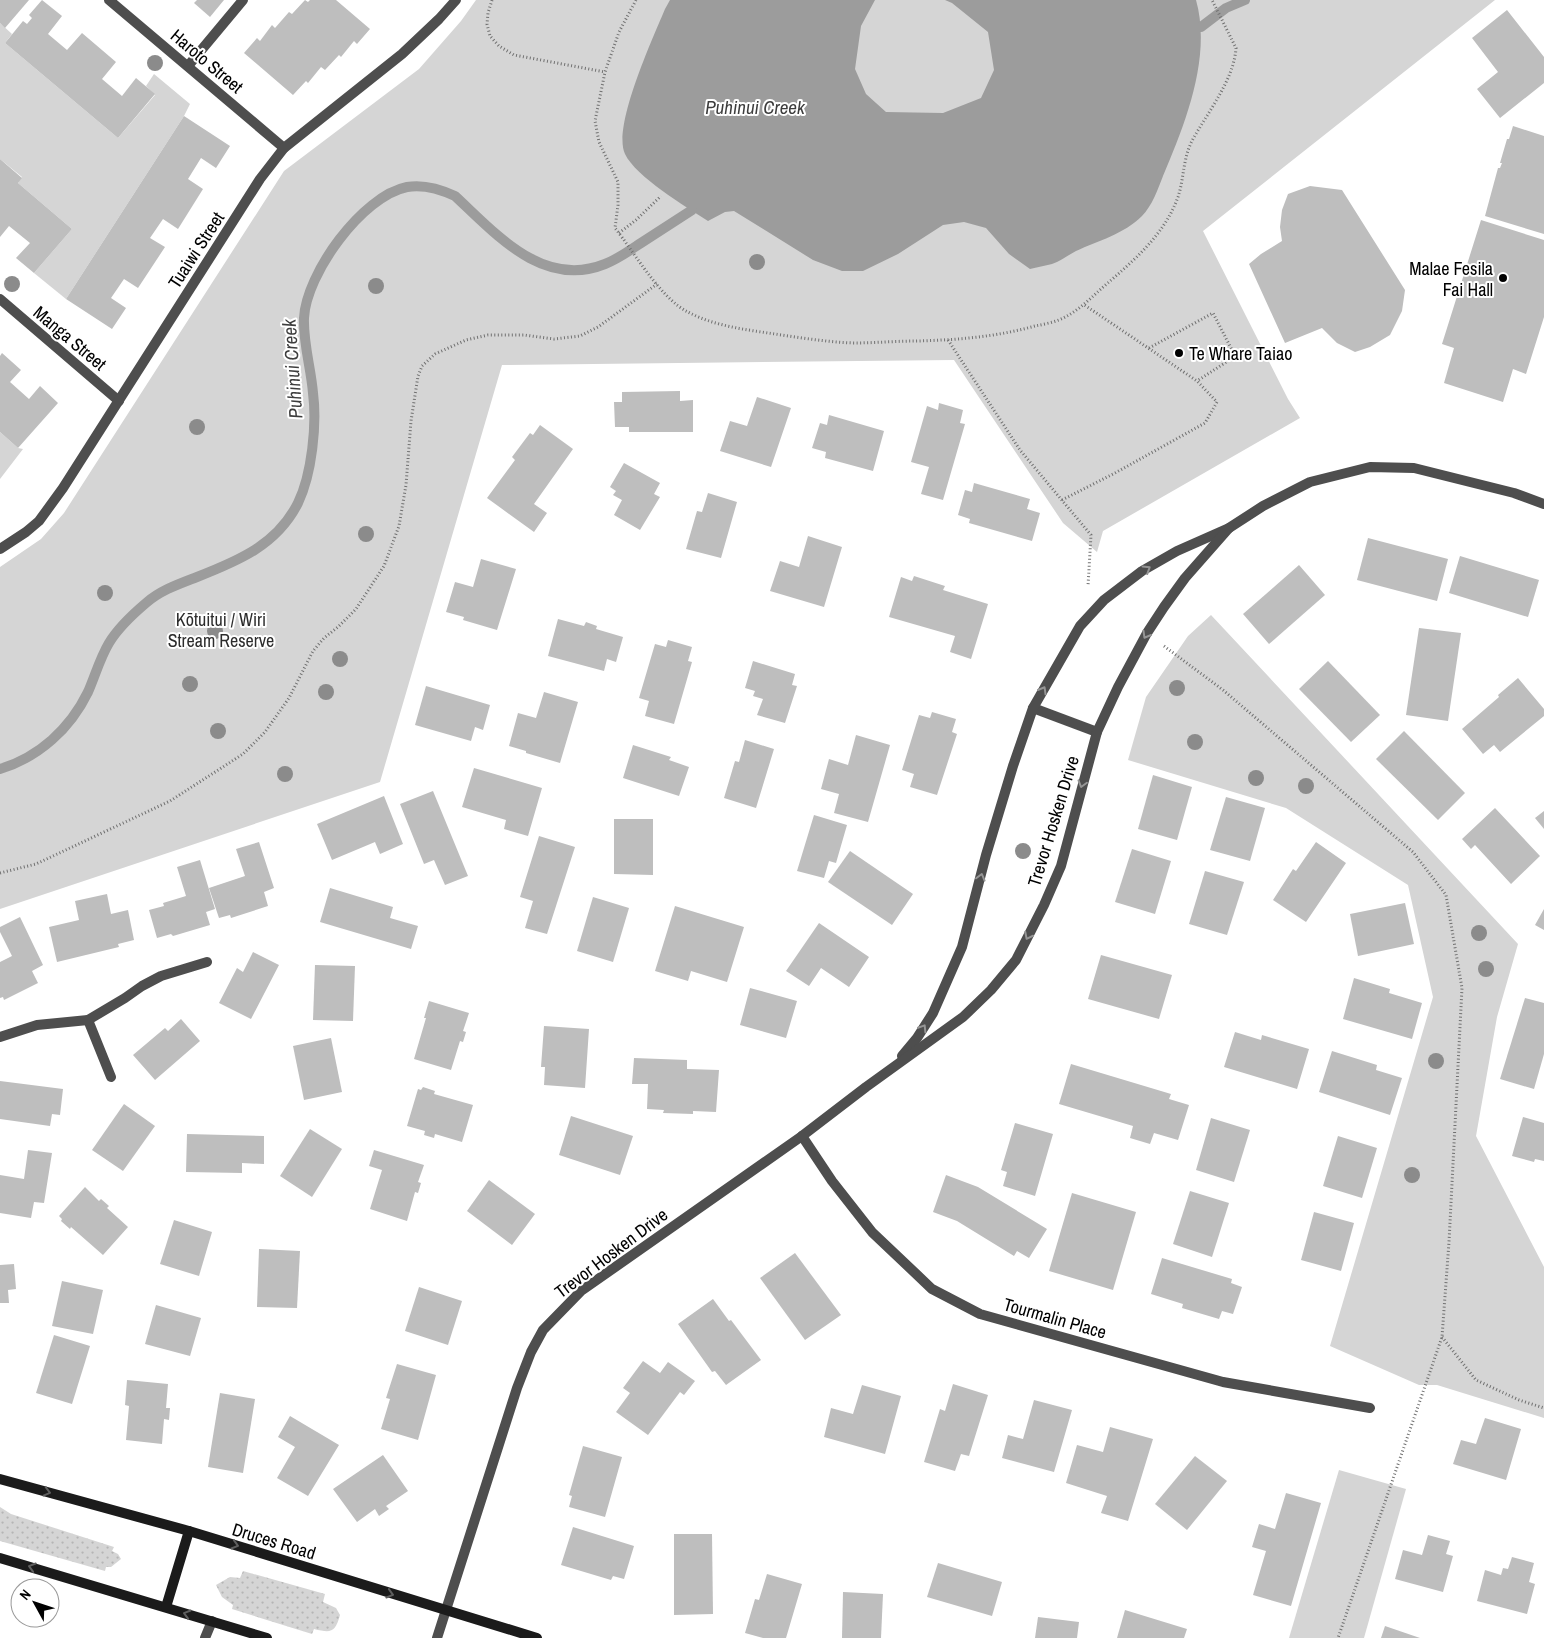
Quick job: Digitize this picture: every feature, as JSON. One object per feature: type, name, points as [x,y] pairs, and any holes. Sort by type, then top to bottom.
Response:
[{"type":"main road","name":"Druces Road","points":[[0,1479],[189,1531],[538,1638]]},
{"type":"main road","points":[[166,1608],[189,1531]]},
{"type":"main road","points":[[0,1558],[268,1638]]},
{"type":"street","name":"Haroto Street","points":[[109,0],[284,148]]},
{"type":"street","points":[[188,66],[244,0]]},
{"type":"street","name":"Tuaiwi Street","points":[[0,549],[39,521],[63,488],[260,179],[284,148],[402,54],[440,19],[456,0]]},
{"type":"street","name":"Manga Street","points":[[0,299],[119,401]]},
{"type":"street","name":"Trevor Hosken Drive","points":[[894,1067],[917,1038],[933,1013],[962,947],[986,855],[1033,708],[1080,626],[1104,600],[1142,571],[1170,555],[1229,528],[1263,506],[1310,482],[1370,467],[1414,468],[1514,493],[1544,504]]},
{"type":"street","name":"Trevor Hosken Drive","points":[[437,1638],[517,1388],[531,1352],[543,1330],[582,1291],[802,1136],[963,1017],[991,990],[1016,960],[1044,905],[1061,866],[1098,732],[1118,687],[1147,633],[1185,578],[1229,528]]},
{"type":"street","points":[[1033,708],[1098,732]]},
{"type":"street","points":[[0,1037],[37,1026],[88,1020],[161,976],[207,962]]},
{"type":"street","points":[[88,1020],[111,1077]]},
{"type":"street","name":"Tourmalin Place","points":[[802,1136],[832,1181],[872,1232],[932,1289],[980,1314],[1223,1382],[1370,1408]]},
{"type":"street","points":[[205,1638],[212,1621]]},
{"type":"path","points":[[492,0],[487,24],[490,36],[499,46],[514,55],[605,72]]},
{"type":"path","points":[[636,0],[619,32],[605,72],[595,121],[599,142],[618,182],[615,228],[675,305],[688,313],[730,327],[854,343],[948,340],[1007,334],[1046,324],[1067,316],[1133,261],[1164,226],[1178,196],[1190,145],[1231,70],[1236,55],[1233,41],[1212,0]]},
{"type":"path","points":[[619,233],[661,196]]},
{"type":"path","points":[[0,873],[36,864],[170,801],[243,754],[264,732],[289,698],[313,651],[324,638],[356,609],[384,566],[399,526],[406,485],[411,421],[418,376],[422,366],[435,354],[466,340],[488,334],[524,335],[554,339],[580,336],[598,327],[657,284]]},
{"type":"path","points":[[1062,500],[1205,423],[1217,402],[1197,381],[1083,304]]},
{"type":"path","points":[[1149,348],[1213,313],[1232,350],[1230,359],[1197,381]]},
{"type":"path","points":[[948,340],[1020,450],[1092,535],[1087,585],[1104,600]]},
{"type":"path","points":[[1147,633],[1223,690],[1413,852],[1446,895],[1462,988],[1449,1242],[1442,1337],[1338,1638]]},
{"type":"path","points":[[1442,1337],[1476,1380],[1519,1400],[1544,1408]]},
{"type":"green space","name":"Kōtuitui / Wiri Stream Reserve","points":[[476,0],[1495,0],[1203,231],[1288,399],[1300,418],[1103,531],[1097,552],[1063,523],[954,360],[502,365],[380,782],[0,909],[0,567],[41,539],[64,513],[284,171],[419,69],[461,21]]},
{"type":"green space","points":[[0,23],[12,34],[5,43],[118,138],[155,95],[146,86],[154,74],[190,104],[66,299],[34,273],[72,229],[18,183],[22,177],[0,159]]},
{"type":"green space","points":[[0,432],[18,448],[23,449],[0,479]]},
{"type":"green space","points":[[1211,615],[1518,944],[1497,1017],[1476,1136],[1544,1267],[1544,1418],[1437,1385],[1419,1385],[1330,1346],[1433,997],[1408,885],[1286,808],[1128,760],[1146,697],[1188,636]]},
{"type":"green space","points":[[1339,1470],[1406,1489],[1364,1638],[1289,1638]]},
{"type":"green space","points":[[0,1507],[11,1514],[114,1547],[112,1551],[118,1554],[121,1559],[111,1567],[106,1567],[105,1571],[0,1541]]},
{"type":"green space","points":[[243,1571],[325,1594],[323,1602],[336,1608],[340,1615],[336,1625],[332,1630],[328,1631],[314,1629],[312,1634],[232,1609],[233,1605],[222,1597],[216,1585],[230,1577],[240,1578]]},
{"type":"water","name":"Puhinui Creek","points":[[670,0],[875,0],[861,26],[855,69],[866,94],[886,112],[943,113],[981,98],[994,70],[988,32],[952,3],[945,0],[1196,0],[1201,44],[1194,90],[1180,135],[1149,207],[1142,216],[1127,228],[1076,251],[1055,263],[1030,269],[1009,254],[986,228],[964,222],[943,225],[898,254],[863,271],[842,271],[813,260],[734,211],[725,212],[708,221],[650,181],[639,172],[625,154],[622,141],[629,104],[644,61]]},
{"type":"building","points":[[0,0],[29,0],[5,28],[0,23]]},
{"type":"building","points":[[42,0],[62,16],[48,34],[67,50],[82,33],[116,62],[102,79],[122,96],[136,78],[155,94],[118,138],[5,43],[23,21],[27,24],[32,18],[29,15]]},
{"type":"building","points":[[197,0],[224,0],[210,17],[194,3]]},
{"type":"building","points":[[305,0],[308,2],[310,0],[336,0],[370,29],[357,44],[354,41],[341,57],[339,55],[325,70],[321,67],[308,83],[306,81],[293,95],[244,53],[257,38],[260,41],[272,25],[275,28],[289,12],[292,14]]},
{"type":"building","points":[[1507,10],[1544,57],[1544,83],[1500,118],[1477,89],[1498,72],[1472,38]]},
{"type":"building","points":[[184,116],[230,146],[216,168],[201,158],[188,179],[203,189],[178,229],[163,219],[150,238],[165,247],[138,288],[124,279],[111,298],[126,308],[112,329],[66,299]]},
{"type":"building","points":[[1513,126],[1544,136],[1544,234],[1485,216],[1498,168],[1500,168],[1502,163],[1500,163],[1507,139],[1509,139]]},
{"type":"building","points":[[0,159],[22,178],[18,183],[72,229],[34,273],[16,258],[30,243],[9,226],[0,237]]},
{"type":"building","points":[[1310,186],[1342,190],[1405,290],[1402,311],[1390,335],[1370,347],[1355,352],[1337,343],[1322,328],[1285,343],[1249,264],[1282,241],[1280,227],[1282,210],[1288,194]]},
{"type":"building","name":"Malae Fesila Fai Hall","points":[[1481,220],[1544,240],[1544,317],[1526,374],[1513,369],[1503,402],[1444,383],[1454,348],[1442,344]]},
{"type":"building","points":[[2,353],[21,370],[10,382],[29,399],[40,386],[58,403],[18,448],[0,432],[0,356]]},
{"type":"building","points":[[680,391],[680,401],[693,400],[693,432],[629,432],[629,427],[615,427],[614,402],[622,402],[622,392]]},
{"type":"building","points":[[757,397],[791,408],[771,467],[720,451],[730,421],[747,426]]},
{"type":"building","points":[[939,403],[963,410],[960,423],[965,424],[943,500],[921,494],[929,467],[911,462],[927,406],[938,410]]},
{"type":"building","points":[[829,415],[884,431],[873,471],[825,458],[826,452],[812,448],[820,423],[827,425]]},
{"type":"building","points":[[540,425],[573,449],[534,504],[547,513],[534,532],[487,498],[515,460],[512,457],[530,433],[533,435]]},
{"type":"building","points":[[624,463],[660,483],[654,494],[660,497],[640,530],[614,515],[622,500],[613,495],[616,491],[610,487]]},
{"type":"building","points":[[974,483],[1030,499],[1027,509],[1040,513],[1032,541],[969,523],[970,519],[958,515],[965,490],[972,492]]},
{"type":"building","points":[[708,493],[737,502],[721,558],[686,549],[697,511],[702,512]]},
{"type":"building","points":[[808,536],[842,547],[824,607],[770,591],[780,561],[799,567]]},
{"type":"building","points":[[1368,538],[1448,559],[1437,601],[1357,580]]},
{"type":"building","points":[[1460,556],[1539,580],[1528,617],[1449,593]]},
{"type":"building","points":[[481,559],[516,569],[497,630],[463,620],[464,617],[446,612],[455,582],[473,587]]},
{"type":"building","points":[[1299,565],[1325,595],[1269,644],[1243,614]]},
{"type":"building","points":[[914,576],[945,586],[943,590],[988,604],[971,659],[950,652],[955,636],[889,617],[901,577],[912,581]]},
{"type":"building","points":[[558,619],[584,626],[586,622],[597,626],[596,629],[623,637],[616,662],[607,659],[604,671],[548,656]]},
{"type":"building","points":[[1419,628],[1461,633],[1448,721],[1406,715]]},
{"type":"building","points":[[668,640],[692,647],[688,661],[692,662],[674,724],[645,716],[649,701],[639,698],[655,644],[666,647]]},
{"type":"building","points":[[753,661],[795,674],[792,685],[797,686],[785,723],[757,715],[763,699],[753,696],[755,691],[745,688]]},
{"type":"building","points":[[1328,661],[1380,715],[1351,742],[1299,689]]},
{"type":"building","points":[[1518,678],[1544,709],[1544,716],[1500,752],[1494,745],[1483,754],[1462,729]]},
{"type":"building","points":[[426,686],[490,705],[483,730],[475,727],[471,741],[415,725]]},
{"type":"building","points":[[544,692],[578,702],[560,763],[509,746],[518,713],[536,718]]},
{"type":"building","points":[[932,712],[956,719],[952,732],[957,734],[937,795],[910,787],[914,774],[902,770],[919,715],[930,718]]},
{"type":"building","points":[[1404,731],[1465,793],[1438,820],[1376,759]]},
{"type":"building","points":[[856,735],[890,745],[868,822],[834,813],[839,794],[821,789],[829,759],[848,765]]},
{"type":"building","points":[[745,740],[774,749],[756,808],[724,798],[735,761],[739,762]]},
{"type":"building","points":[[633,745],[671,757],[669,760],[689,767],[679,796],[623,778]]},
{"type":"building","points":[[474,768],[542,788],[528,836],[504,829],[506,820],[462,807]]},
{"type":"building","points":[[1153,775],[1192,787],[1177,840],[1138,829]]},
{"type":"building","points":[[433,791],[468,876],[445,885],[434,860],[424,864],[400,804]]},
{"type":"building","points":[[384,796],[403,844],[380,854],[375,842],[332,860],[317,824]]},
{"type":"building","points":[[1226,797],[1265,808],[1250,861],[1210,850]]},
{"type":"building","points":[[1495,808],[1540,856],[1511,884],[1475,845],[1471,849],[1462,839]]},
{"type":"building","points":[[1544,811],[1544,829],[1535,818]]},
{"type":"building","points":[[814,815],[847,825],[836,863],[829,861],[824,878],[797,871]]},
{"type":"building","points":[[614,819],[653,819],[653,875],[614,874]]},
{"type":"building","points":[[539,836],[575,847],[547,934],[525,928],[533,901],[520,897]]},
{"type":"building","points":[[259,842],[274,888],[264,892],[268,906],[231,918],[230,915],[219,918],[209,888],[245,876],[236,849]]},
{"type":"building","points":[[1316,842],[1346,863],[1306,922],[1273,900],[1293,869],[1296,871]]},
{"type":"building","points":[[1132,849],[1171,861],[1155,914],[1115,902]]},
{"type":"building","points":[[850,851],[913,894],[892,925],[828,882]]},
{"type":"building","points":[[200,860],[215,909],[206,912],[210,925],[173,936],[171,934],[157,938],[149,910],[164,906],[163,903],[186,896],[177,867]]},
{"type":"building","points":[[1205,871],[1244,882],[1227,935],[1189,924]]},
{"type":"building","points":[[330,888],[393,907],[390,918],[418,926],[411,949],[320,922]]},
{"type":"building","points":[[107,894],[111,914],[128,910],[134,940],[118,944],[119,947],[57,962],[49,927],[79,920],[75,901]]},
{"type":"building","points":[[593,897],[629,908],[613,962],[577,951]]},
{"type":"building","points":[[1405,903],[1414,944],[1358,956],[1350,914]]},
{"type":"building","points":[[675,906],[744,927],[727,982],[691,971],[688,981],[655,971]]},
{"type":"building","points":[[1544,909],[1544,930],[1535,925]]},
{"type":"building","points":[[20,917],[43,965],[32,971],[38,983],[4,1000],[3,997],[0,998],[0,962],[12,956],[0,932],[0,927]]},
{"type":"building","points":[[819,923],[869,957],[849,987],[821,968],[809,986],[786,971]]},
{"type":"building","points":[[253,952],[279,965],[251,1019],[219,1003],[237,968],[243,972]]},
{"type":"building","points":[[1101,955],[1172,975],[1159,1019],[1088,999]]},
{"type":"building","points":[[315,965],[355,966],[353,1021],[313,1020]]},
{"type":"building","points":[[1354,978],[1390,989],[1389,993],[1422,1003],[1412,1039],[1343,1019]]},
{"type":"building","points":[[750,988],[797,1001],[786,1038],[740,1025]]},
{"type":"building","points":[[1525,998],[1544,1003],[1544,1054],[1534,1089],[1500,1079]]},
{"type":"building","points":[[429,1001],[469,1013],[463,1031],[466,1032],[463,1042],[460,1041],[451,1070],[414,1059]]},
{"type":"building","points":[[181,1019],[200,1041],[155,1080],[133,1055],[165,1028],[168,1031]]},
{"type":"building","points":[[544,1026],[589,1029],[585,1088],[544,1085],[545,1067],[541,1067]]},
{"type":"building","points":[[1235,1032],[1261,1040],[1262,1035],[1309,1049],[1297,1089],[1224,1067]]},
{"type":"building","points":[[331,1038],[342,1092],[304,1100],[293,1046]]},
{"type":"building","points":[[1332,1051],[1377,1065],[1376,1070],[1402,1078],[1390,1115],[1319,1092]]},
{"type":"building","points":[[634,1058],[687,1060],[687,1069],[719,1070],[716,1112],[693,1111],[693,1114],[663,1113],[664,1110],[647,1109],[648,1084],[632,1084]]},
{"type":"building","points":[[1071,1064],[1171,1094],[1169,1099],[1189,1105],[1178,1140],[1154,1133],[1150,1144],[1130,1138],[1133,1126],[1059,1104]]},
{"type":"building","points":[[0,1081],[63,1089],[60,1115],[52,1114],[50,1126],[0,1119]]},
{"type":"building","points":[[423,1087],[435,1091],[434,1094],[473,1105],[462,1142],[435,1134],[434,1138],[424,1135],[425,1131],[407,1126],[418,1089],[421,1090]]},
{"type":"building","points":[[124,1104],[155,1126],[123,1171],[92,1150]]},
{"type":"building","points":[[571,1116],[633,1136],[620,1175],[559,1155]]},
{"type":"building","points":[[1523,1117],[1544,1123],[1544,1161],[1535,1159],[1534,1162],[1512,1156]]},
{"type":"building","points":[[1211,1118],[1250,1130],[1234,1182],[1196,1170]]},
{"type":"building","points":[[1015,1123],[1053,1134],[1035,1196],[1003,1186],[1007,1172],[1001,1170]]},
{"type":"building","points":[[310,1129],[342,1149],[312,1197],[280,1176]]},
{"type":"building","points":[[187,1134],[264,1136],[264,1164],[242,1163],[242,1173],[186,1172]]},
{"type":"building","points":[[1338,1136],[1377,1148],[1362,1198],[1323,1186]]},
{"type":"building","points":[[28,1150],[52,1153],[44,1203],[34,1202],[31,1218],[0,1213],[0,1175],[24,1179]]},
{"type":"building","points":[[374,1150],[424,1165],[418,1182],[421,1183],[418,1193],[415,1192],[407,1221],[370,1209],[382,1170],[369,1166]]},
{"type":"building","points":[[946,1175],[978,1187],[1047,1229],[1029,1258],[1017,1251],[1014,1256],[957,1221],[933,1212]]},
{"type":"building","points":[[489,1180],[535,1214],[512,1245],[467,1211]]},
{"type":"building","points":[[85,1187],[99,1201],[101,1199],[109,1206],[107,1208],[128,1227],[103,1255],[71,1227],[70,1229],[61,1221],[62,1219],[59,1216]]},
{"type":"building","points":[[1190,1191],[1229,1203],[1212,1257],[1173,1244]]},
{"type":"building","points":[[1072,1193],[1136,1212],[1113,1290],[1049,1271]]},
{"type":"building","points":[[1314,1212],[1354,1223],[1341,1271],[1301,1260]]},
{"type":"building","points":[[174,1220],[212,1232],[199,1276],[160,1264]]},
{"type":"building","points":[[259,1249],[300,1251],[297,1308],[257,1307]]},
{"type":"building","points":[[795,1253],[841,1315],[805,1340],[760,1278]]},
{"type":"building","points":[[1162,1258],[1232,1279],[1231,1283],[1242,1287],[1233,1314],[1222,1311],[1219,1319],[1182,1308],[1183,1304],[1151,1294]]},
{"type":"building","points":[[14,1264],[16,1289],[8,1290],[9,1303],[0,1303],[0,1265]]},
{"type":"building","points":[[62,1281],[103,1290],[93,1334],[52,1326]]},
{"type":"building","points":[[419,1287],[462,1301],[448,1345],[405,1331]]},
{"type":"building","points":[[713,1299],[761,1360],[726,1385],[715,1371],[712,1372],[678,1324]]},
{"type":"building","points":[[156,1305],[201,1318],[190,1356],[145,1344]]},
{"type":"building","points":[[54,1335],[90,1346],[72,1404],[36,1393]]},
{"type":"building","points":[[643,1361],[660,1373],[668,1362],[695,1381],[684,1395],[680,1392],[648,1435],[616,1412],[630,1393],[623,1388]]},
{"type":"building","points":[[397,1364],[436,1375],[418,1440],[381,1429],[390,1399],[386,1398]]},
{"type":"building","points":[[127,1380],[168,1384],[166,1408],[170,1408],[169,1420],[164,1419],[162,1444],[126,1440],[129,1406],[125,1405]]},
{"type":"building","points":[[953,1384],[988,1395],[969,1456],[961,1454],[955,1471],[924,1462],[940,1409],[945,1411]]},
{"type":"building","points":[[862,1385],[901,1396],[885,1454],[824,1437],[831,1408],[853,1414]]},
{"type":"building","points":[[220,1393],[255,1399],[243,1473],[208,1467]]},
{"type":"building","points":[[1034,1400],[1072,1410],[1054,1472],[1002,1458],[1008,1435],[1023,1439]]},
{"type":"building","points":[[290,1416],[339,1445],[308,1496],[277,1478],[295,1447],[278,1437]]},
{"type":"building","points":[[1485,1418],[1521,1429],[1506,1480],[1453,1464],[1461,1440],[1476,1444]]},
{"type":"building","points":[[1110,1427],[1153,1439],[1128,1521],[1101,1513],[1107,1496],[1066,1483],[1077,1445],[1103,1452]]},
{"type":"building","points":[[583,1446],[622,1457],[605,1517],[569,1507],[572,1496],[569,1495]]},
{"type":"building","points":[[383,1455],[408,1491],[386,1506],[389,1509],[379,1516],[375,1509],[357,1522],[333,1489]]},
{"type":"building","points":[[1195,1456],[1227,1481],[1187,1530],[1155,1504]]},
{"type":"building","points":[[1286,1493],[1321,1503],[1291,1606],[1253,1595],[1266,1551],[1252,1547],[1259,1524],[1275,1529]]},
{"type":"building","points":[[573,1527],[634,1546],[624,1579],[613,1576],[611,1580],[561,1565]]},
{"type":"building","points":[[674,1534],[712,1534],[713,1614],[674,1615]]},
{"type":"building","points":[[1428,1535],[1450,1541],[1446,1554],[1453,1556],[1443,1592],[1395,1579],[1403,1550],[1422,1555]]},
{"type":"building","points":[[1512,1557],[1534,1563],[1529,1582],[1535,1584],[1527,1614],[1477,1601],[1485,1570],[1501,1575],[1503,1568],[1508,1569]]},
{"type":"building","points":[[938,1563],[1002,1582],[992,1616],[927,1597]]},
{"type":"building","points":[[767,1574],[802,1584],[786,1638],[763,1638],[745,1633],[755,1599],[759,1600]]},
{"type":"building","points":[[843,1592],[883,1594],[881,1638],[842,1638]]},
{"type":"building","points":[[1125,1610],[1187,1629],[1184,1638],[1117,1638]]},
{"type":"building","points":[[1038,1617],[1079,1622],[1077,1638],[1035,1638]]},
{"type":"building","points":[[1385,1626],[1420,1638],[1381,1638]]},
{"type":"waterway","name":"Puhinui Creek","points":[[1201,27],[1226,8],[1245,0]]},
{"type":"waterway","name":"Puhinui Creek","points":[[0,769],[28,757],[52,740],[63,729],[88,692],[109,643],[121,627],[141,607],[164,591],[227,565],[255,550],[268,541],[289,518],[298,503],[307,478],[314,434],[313,393],[304,327],[307,300],[315,280],[339,239],[372,205],[390,193],[407,187],[420,186],[438,189],[455,196],[504,241],[522,254],[541,263],[561,269],[582,270],[614,260],[692,210]]},
{"type":"place","name":"Malae Fesila Fai Hall","points":[[1503,278]]},
{"type":"place","name":"Te Whare Taiao","points":[[1179,353]]}]
